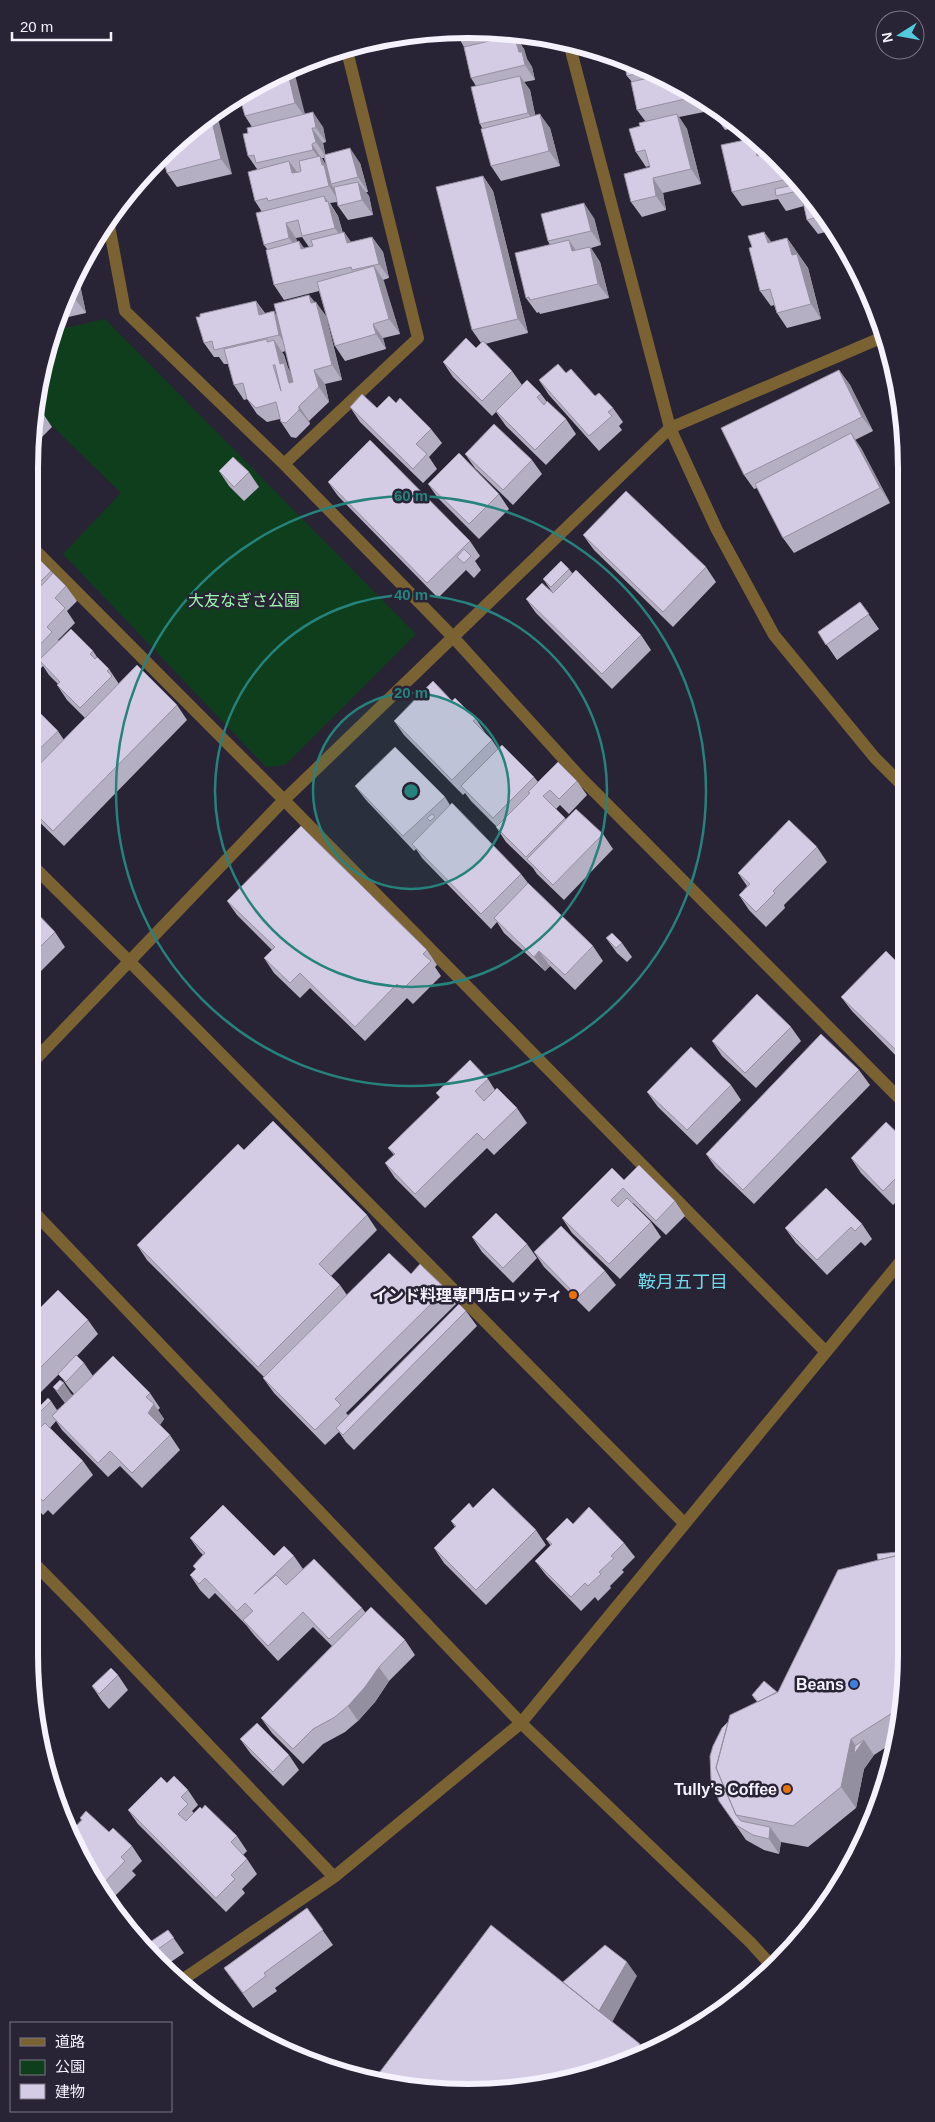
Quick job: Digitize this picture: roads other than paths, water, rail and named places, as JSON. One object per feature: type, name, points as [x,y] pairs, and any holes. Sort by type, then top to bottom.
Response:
[{"type":"street","points":[[571,50],[670,428],[717,530],[774,635],[875,758],[898,781]]},
{"type":"street","points":[[284,464],[418,338],[348,54]]},
{"type":"street","points":[[110,229],[126,311],[284,464],[453,637],[580,777],[898,1097]]},
{"type":"street","points":[[38,1057],[284,800],[670,428],[878,339]]},
{"type":"street","points":[[38,553],[284,800],[826,1352]]},
{"type":"street","points":[[38,871],[684,1523]]},
{"type":"street","points":[[38,1216],[521,1723],[751,1943],[768,1962]]},
{"type":"street","points":[[184,1978],[334,1877],[521,1723],[898,1265]]},
{"type":"street","points":[[38,1567],[334,1877]]},
{"type":"place","name":"インド料理専門店ロッティ","points":[[573,1295]]},
{"type":"place","name":"Beans","points":[[854,1684]]},
{"type":"place","name":"Tully’s Coffee","points":[[787,1789]]},
{"type":"district","name":"鞍月五丁目","points":[[683,1282]]},
{"type":"park label","name":"大友なぎさ公園","points":[[244,600]]}]
